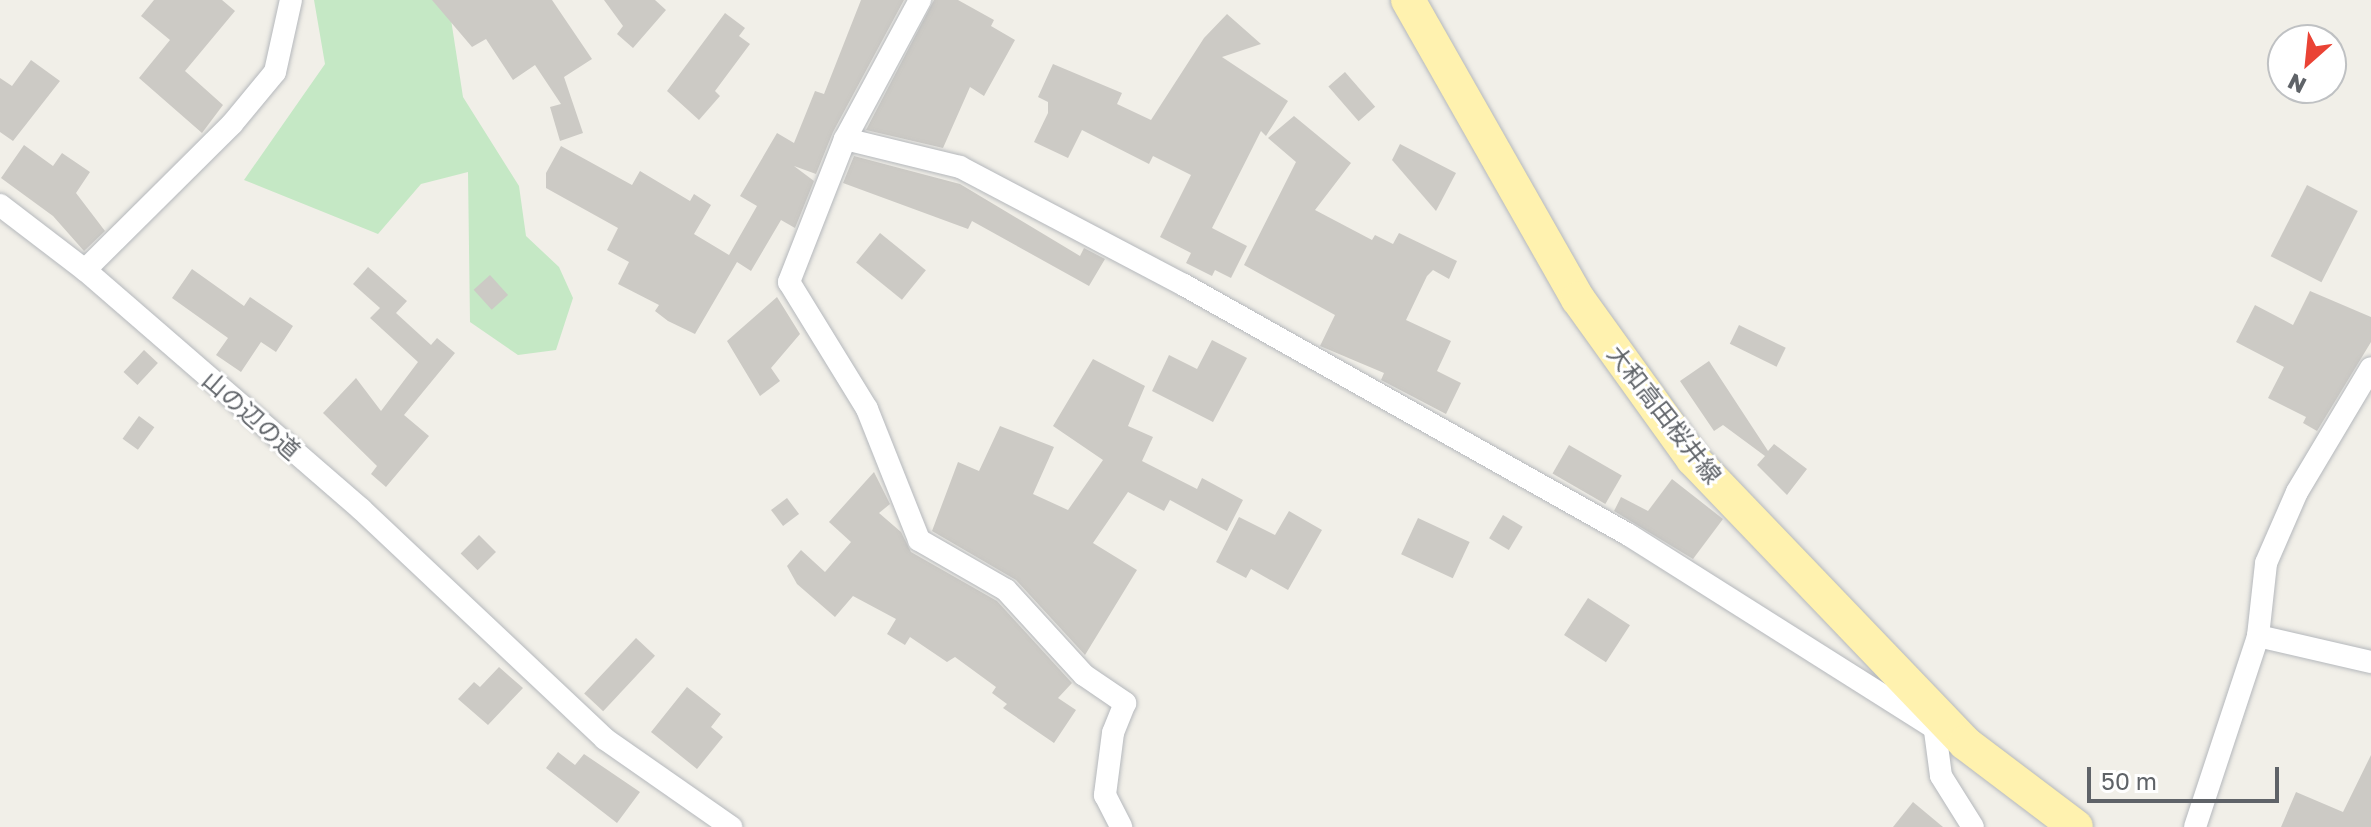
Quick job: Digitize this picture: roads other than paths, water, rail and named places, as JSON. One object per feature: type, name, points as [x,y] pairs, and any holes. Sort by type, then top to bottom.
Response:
[{"type":"main road","name":"大和高田桜井線","points":[[1408,0],[1578,299],[1693,459],[1950,737],[2076,827]]},
{"type":"street","points":[[85,270],[232,124],[275,72],[291,0]]},
{"type":"street","points":[[920,0],[845,139],[789,282],[867,409],[890,455],[919,540],[1006,590],[1084,675],[1125,703],[1113,733],[1105,795],[1121,827]]},
{"type":"street","points":[[845,139],[960,167],[1184,285],[1629,535],[1950,737],[1941,776],[1973,827]]},
{"type":"street","name":"山の辺の道","points":[[0,205],[85,270],[361,509],[605,739],[731,827]]},
{"type":"street","points":[[2195,827],[2258,636],[2266,563],[2297,492],[2371,368]]},
{"type":"street","points":[[2258,636],[2371,662]]}]
